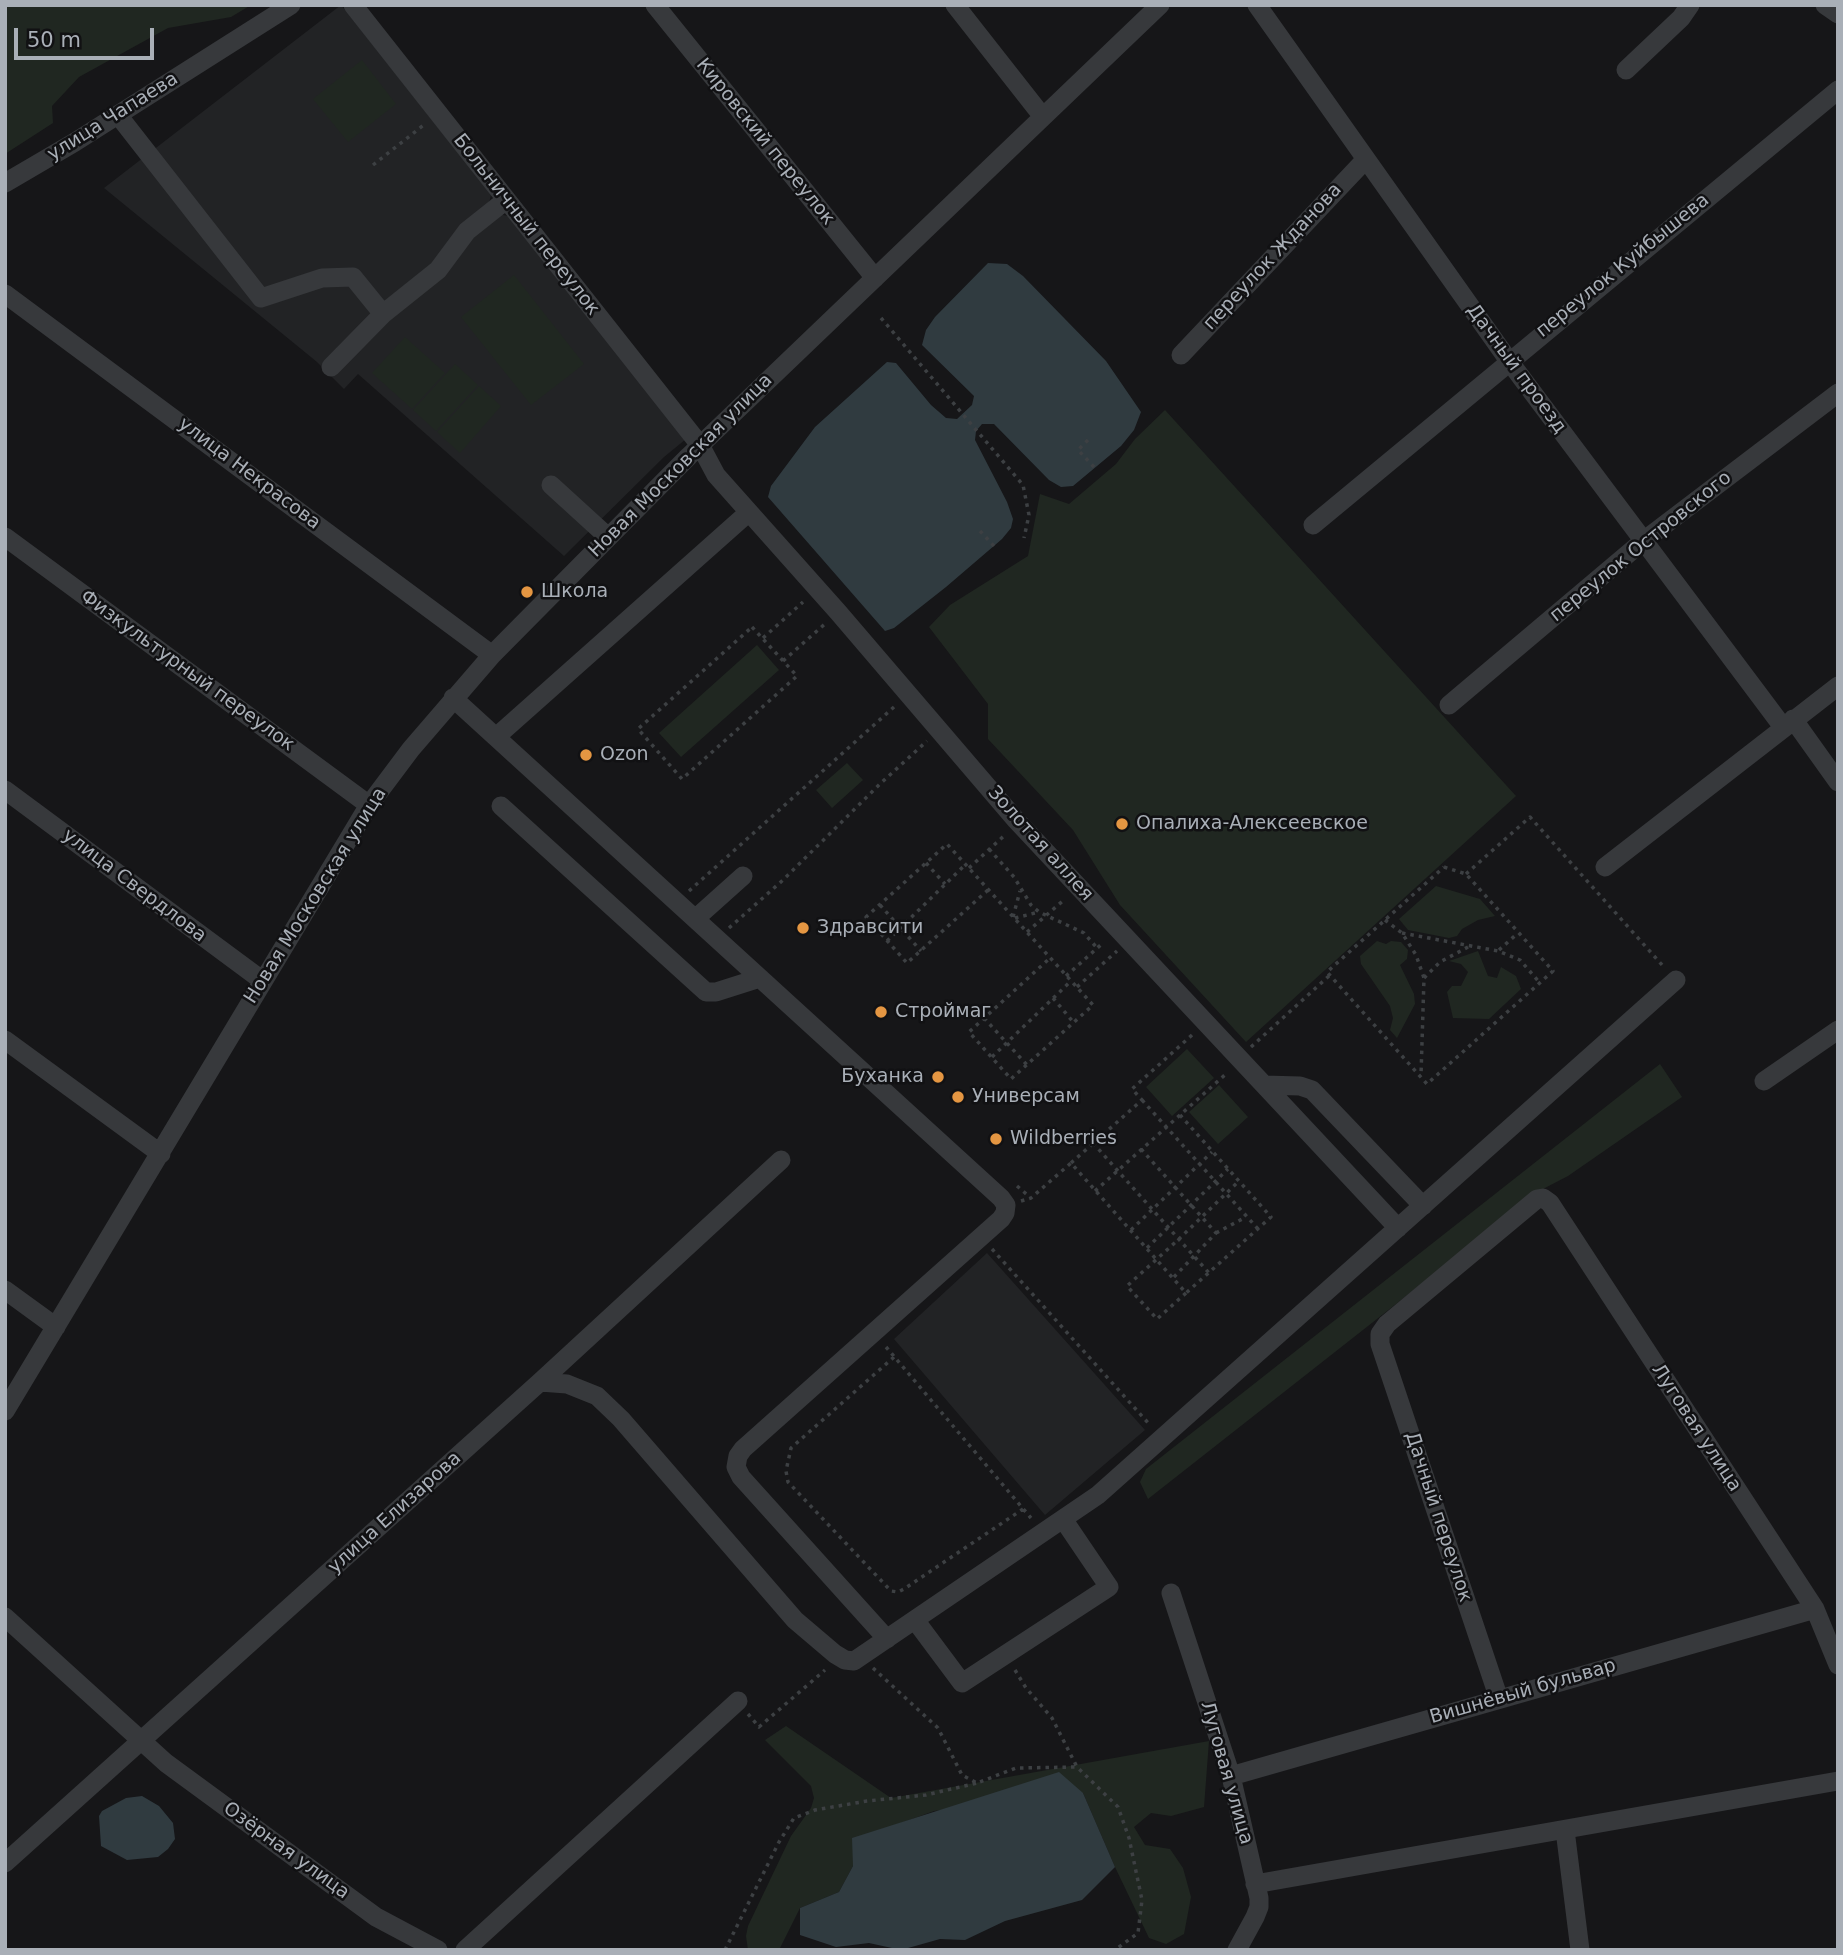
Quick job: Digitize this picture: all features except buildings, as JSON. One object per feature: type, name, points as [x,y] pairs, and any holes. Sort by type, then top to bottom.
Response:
[{"type":"street","name":"улица Чапаева","points":[[5,183],[291,5]]},
{"type":"street","name":"Больничный переулок","points":[[352,5],[700,445]]},
{"type":"street","name":"Кировский переулок","points":[[655,5],[875,278]]},
{"type":"street","points":[[955,5],[1043,117]]},
{"type":"street","name":"Новая Московская улица","points":[[5,1411],[369,805],[411,749],[492,655],[700,445],[1160,5]]},
{"type":"street","name":"Дачный проезд","points":[[1257,5],[1508,361],[1642,542],[1838,782]]},
{"type":"street","points":[[1626,70],[1681,18],[1690,5]]},
{"type":"street","points":[[1825,5],[1838,13]]},
{"type":"street","name":"переулок Куйбышева","points":[[1313,525],[1838,90]]},
{"type":"street","points":[[118,115],[261,299],[322,278],[353,277],[383,314]]},
{"type":"street","name":"переулок Жданова","points":[[1181,355],[1366,159]]},
{"type":"street","points":[[331,367],[383,314],[438,270],[467,231],[506,200]]},
{"type":"street","name":"улица Некрасова","points":[[5,294],[492,655]]},
{"type":"street","name":"переулок Островского","points":[[1449,705],[1642,542],[1838,393]]},
{"type":"street","name":"Золотая аллея","points":[[700,445],[716,475],[838,612],[1018,823],[1398,1227]]},
{"type":"street","points":[[551,485],[608,537]]},
{"type":"street","points":[[496,737],[749,512]]},
{"type":"street","name":"Физкультурный переулок","points":[[5,537],[369,805]]},
{"type":"street","points":[[1605,867],[1838,686]]},
{"type":"street","points":[[453,698],[1006,1205],[1001,1219],[738,1456],[736,1467],[741,1477],[887,1639]]},
{"type":"street","name":"улица Свердлова","points":[[5,790],[263,981]]},
{"type":"street","points":[[501,806],[706,992],[716,992],[760,978]]},
{"type":"street","points":[[695,919],[743,876]]},
{"type":"street","points":[[540,1382],[567,1384],[597,1395],[621,1419],[795,1620],[839,1657],[854,1661],[1098,1495],[1676,980]]},
{"type":"street","points":[[1764,1081],[1838,1030]]},
{"type":"street","points":[[5,1040],[161,1154]]},
{"type":"street","points":[[1265,1085],[1300,1086],[1312,1090],[1423,1206]]},
{"type":"street","name":"улица Елизарова","points":[[5,1863],[540,1382],[781,1160]]},
{"type":"street","name":"Дачный переулок","points":[[1499,1699],[1380,1344],[1380,1334],[1387,1324],[1536,1199],[1543,1198]]},
{"type":"street","name":"Луговая улица","points":[[1543,1198],[1550,1203],[1815,1609],[1838,1665]]},
{"type":"street","points":[[5,1290],[56,1327]]},
{"type":"street","points":[[915,1620],[962,1683],[1109,1587],[1063,1519]]},
{"type":"street","name":"Луговая улица","points":[[1171,1593],[1231,1776],[1255,1884],[1259,1908],[1237,1950]]},
{"type":"street","name":"Вишнёвый бульвар","points":[[1231,1776],[1815,1609]]},
{"type":"street","name":"Озёрная улица","points":[[5,1618],[166,1763],[376,1917],[438,1950]]},
{"type":"street","points":[[465,1950],[738,1701]]},
{"type":"street","points":[[1255,1884],[1838,1781]]},
{"type":"street","points":[[1564,1830],[1580,1950]]},
{"type":"path","points":[[373,166],[425,124]]},
{"type":"path","points":[[881,318],[1023,485],[1029,515],[1024,538]]},
{"type":"path","points":[[1088,440],[1078,450],[1095,468]]},
{"type":"path","points":[[980,531],[994,546]]},
{"type":"path","points":[[763,638],[818,589]]},
{"type":"path","points":[[783,661],[838,612]]},
{"type":"path","points":[[752,627],[763,638],[797,676],[682,779],[638,729],[752,627]]},
{"type":"path","points":[[677,902],[909,694]]},
{"type":"path","points":[[717,939],[940,730]]},
{"type":"path","points":[[1466,874],[1530,817],[1676,980]]},
{"type":"path","points":[[887,941],[945,884],[1018,823]]},
{"type":"path","points":[[988,890],[907,963],[866,918],[947,844],[1027,932],[1093,1005],[1012,1079],[969,1032],[1050,958]]},
{"type":"path","points":[[989,849],[1014,877],[1031,905],[1084,933],[1097,948]]},
{"type":"path","points":[[926,863],[945,884]]},
{"type":"path","points":[[1444,867],[1466,874],[1553,971],[1427,1084],[1327,972],[1385,920],[1444,867]]},
{"type":"path","points":[[1027,932],[1078,887]]},
{"type":"path","points":[[1014,918],[1021,889]]},
{"type":"path","points":[[879,905],[920,951]]},
{"type":"path","points":[[1014,918],[1040,912]]},
{"type":"path","points":[[1385,920],[1402,933],[1416,955],[1424,978],[1421,1077]]},
{"type":"path","points":[[1402,933],[1498,950],[1520,960],[1540,983]]},
{"type":"path","points":[[1498,950],[1518,933]]},
{"type":"path","points":[[1066,976],[1097,948],[1123,935]]},
{"type":"path","points":[[1077,988],[1123,935]]},
{"type":"path","points":[[1424,978],[1440,962],[1471,946]]},
{"type":"path","points":[[992,1058],[1071,981]]},
{"type":"path","points":[[1052,999],[1074,1023]]},
{"type":"path","points":[[984,1018],[1027,1065]]},
{"type":"path","points":[[1206,1023],[1132,1089],[1258,1229]]},
{"type":"path","points":[[1039,1191],[1142,1100]]},
{"type":"path","points":[[1095,1191],[1180,1115],[1272,1217],[1157,1319],[1127,1286],[1239,1181]]},
{"type":"path","points":[[1093,1143],[1209,1273]]},
{"type":"path","points":[[1141,1149],[1216,1233]]},
{"type":"path","points":[[1130,1230],[1213,1151]]},
{"type":"path","points":[[1070,1163],[1186,1293]]},
{"type":"path","points":[[1147,1248],[1229,1169]]},
{"type":"path","points":[[1173,1278],[1216,1233],[1246,1217]]},
{"type":"path","points":[[992,1249],[1150,1425]]},
{"type":"path","points":[[894,1357],[1023,1509],[898,1592],[886,1589],[789,1482],[786,1471],[790,1448],[894,1357]]},
{"type":"path","points":[[1006,1654],[1026,1688],[1052,1718],[1077,1767],[1118,1807],[1142,1900],[1138,1933],[1115,1950]]},
{"type":"path","points":[[759,1727],[839,1657]]},
{"type":"path","points":[[861,1657],[938,1728],[962,1774],[977,1783]]},
{"type":"path","points":[[725,1950],[779,1842],[794,1818],[815,1810],[926,1795],[977,1783],[1016,1768],[1077,1767]]},
{"type":"shaded area","points":[[5,5],[251,5],[231,17],[168,28],[79,77],[52,106],[53,123],[5,154]]},
{"type":"shaded area","points":[[341,5],[491,194],[489,204],[498,214],[508,216],[686,439],[664,457],[564,556],[358,374],[344,389],[317,362],[104,188]]},
{"type":"shaded area","points":[[362,60],[396,104],[348,142],[313,99]]},
{"type":"shaded area","points":[[988,263],[1007,264],[1023,276],[1106,361],[1141,412],[1134,430],[1121,446],[1073,486],[1061,487],[1049,480],[994,424],[982,424],[976,431],[975,440],[1007,502],[1013,519],[1011,528],[946,587],[894,628],[885,631],[768,497],[771,486],[815,427],[887,362],[896,363],[931,405],[946,418],[957,419],[972,405],[974,396],[922,345],[926,330],[935,317]]},
{"type":"shaded area","points":[[514,275],[584,364],[531,405],[461,317]]},
{"type":"shaded area","points":[[405,337],[445,373],[412,409],[372,373]]},
{"type":"shaded area","points":[[455,364],[478,385],[436,431],[413,410]]},
{"type":"shaded area","points":[[479,386],[501,406],[460,453],[437,432]]},
{"type":"shaded area","points":[[1165,410],[1516,796],[1246,1042],[1120,905],[1073,830],[988,739],[988,704],[929,627],[950,605],[1028,556],[1040,494],[1069,504],[1116,464],[1135,439]]},
{"type":"shaded area","points":[[757,645],[779,670],[681,757],[659,733]]},
{"type":"shaded area","points":[[847,763],[863,780],[832,808],[816,790]]},
{"type":"shaded area","points":[[1436,886],[1480,899],[1495,916],[1478,920],[1462,929],[1457,936],[1449,938],[1408,930],[1399,919]]},
{"type":"shaded area","points":[[1377,941],[1386,944],[1391,941],[1401,942],[1408,950],[1407,959],[1400,965],[1414,994],[1415,1004],[1397,1038],[1390,1030],[1393,1018],[1390,1006],[1361,964],[1360,956]]},
{"type":"shaded area","points":[[1478,951],[1488,976],[1497,978],[1501,967],[1516,976],[1521,989],[1489,1019],[1453,1018],[1447,992],[1452,986],[1461,986],[1468,972],[1461,964],[1449,961]]},
{"type":"shaded area","points":[[1187,1049],[1214,1078],[1172,1116],[1146,1087]]},
{"type":"shaded area","points":[[1660,1064],[1682,1097],[1568,1176],[1541,1190],[1148,1499],[1140,1482],[1146,1469]]},
{"type":"shaded area","points":[[1219,1085],[1248,1117],[1218,1144],[1189,1112]]},
{"type":"shaded area","points":[[987,1253],[1145,1430],[1045,1515],[894,1339]]},
{"type":"shaded area","points":[[786,1726],[891,1798],[1209,1741],[1204,1807],[1171,1816],[1151,1813],[1134,1827],[1145,1845],[1170,1849],[1183,1868],[1191,1897],[1184,1934],[1166,1944],[1149,1938],[1083,1793],[934,1811],[890,1827],[853,1866],[839,1892],[800,1908],[779,1950],[748,1950],[748,1926],[791,1836],[811,1808],[814,1798],[811,1786],[765,1740]]},
{"type":"shaded area","points":[[1059,1772],[1083,1793],[1115,1867],[1082,1900],[1005,1921],[965,1940],[940,1939],[901,1950],[869,1943],[836,1947],[800,1935],[800,1908],[839,1892],[853,1866],[852,1838]]},
{"type":"shaded area","points":[[142,1796],[159,1806],[173,1823],[175,1839],[158,1857],[127,1860],[101,1846],[99,1816],[102,1811],[126,1798]]},
{"type":"place","name":"Школа","points":[[527,592]]},
{"type":"place","name":"Ozon","points":[[586,755]]},
{"type":"place","name":"Опалиха-Алексеевское","points":[[1122,824]]},
{"type":"place","name":"Здравсити","points":[[803,928]]},
{"type":"place","name":"Строймаг","points":[[881,1012]]},
{"type":"place","name":"Буханка","points":[[938,1077]]},
{"type":"place","name":"Универсам","points":[[958,1097]]},
{"type":"place","name":"Wildberries","points":[[996,1139]]}]
